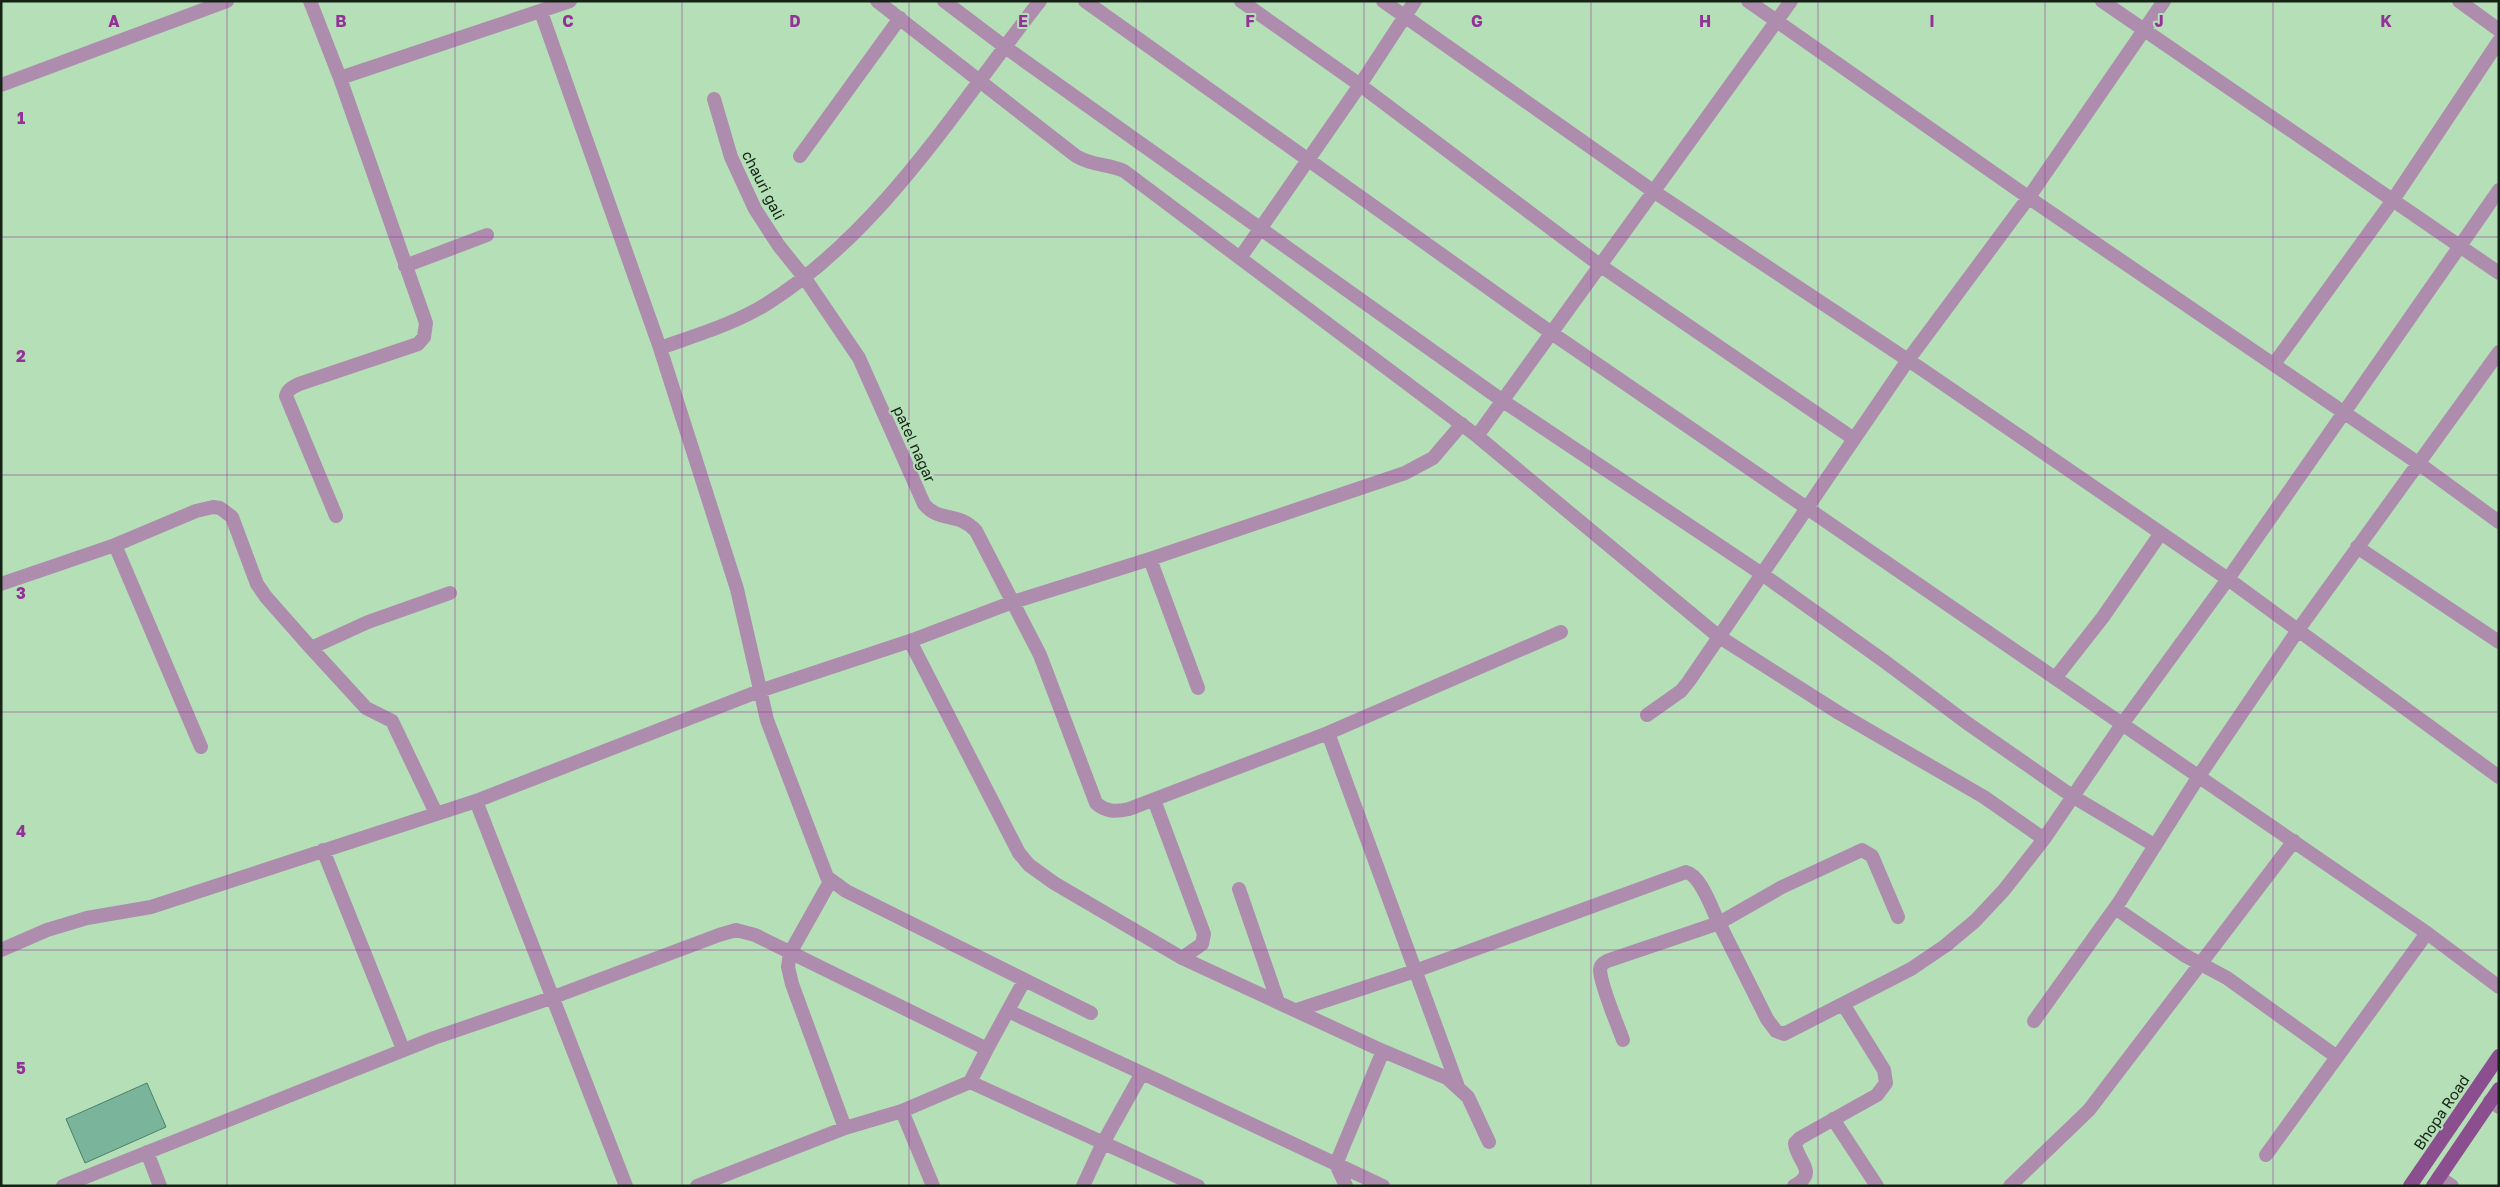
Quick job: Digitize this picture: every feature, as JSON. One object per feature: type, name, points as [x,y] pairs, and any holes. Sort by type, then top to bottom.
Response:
[{"type":"main road","name":"Bhopa Road","points":[[2410,1186],[2499,1056]]},
{"type":"main road","points":[[2436,1182],[2494,1104],[2499,1089]]},
{"type":"street","points":[[1,85],[227,1]]},
{"type":"street","points":[[310,1],[340,78],[426,323],[426,332],[421,342],[299,384],[290,388],[286,396],[336,516]]},
{"type":"street","points":[[340,78],[570,1]]},
{"type":"street","points":[[877,1],[1076,156],[1092,165],[1112,166],[1124,171],[1462,424],[1718,636],[1839,713],[1984,798],[2044,839]]},
{"type":"street","points":[[944,1],[1260,229],[1503,401],[1762,574],[1884,661],[1967,724],[2072,796],[2154,845]]},
{"type":"street","points":[[660,348],[731,323],[767,304],[804,277],[866,223],[1040,1]]},
{"type":"street","points":[[1085,1],[1553,334],[2294,841],[2499,987]]},
{"type":"street","points":[[1240,1],[1360,85],[1601,266],[1854,439]]},
{"type":"street","points":[[1383,1],[1653,191],[1908,360],[2228,579],[2499,777]]},
{"type":"street","points":[[1240,258],[1360,85],[1415,1]]},
{"type":"street","points":[[1748,1],[2029,197],[2418,463],[2499,522]]},
{"type":"street","points":[[1477,436],[1553,334],[1653,191],[1778,22],[1791,1]]},
{"type":"street","points":[[2102,1],[2143,31],[2499,273]]},
{"type":"street","points":[[1647,715],[1681,691],[1908,360],[2029,197],[2164,1]]},
{"type":"street","points":[[2459,1],[2499,30]]},
{"type":"street","points":[[540,12],[660,348],[737,589],[762,690],[767,720],[821,865],[831,880],[846,891],[1091,1013]]},
{"type":"street","points":[[800,156],[900,18]]},
{"type":"street","points":[[2274,364],[2393,200],[2499,41]]},
{"type":"street","name":"chauri gali","points":[[714,99],[731,156],[755,209],[779,246],[804,277]]},
{"type":"street","points":[[1296,1010],[1415,971],[1686,872],[1696,877],[1751,991],[1776,1031],[1784,1034],[1911,969],[1945,946],[1975,921],[2004,890],[2044,839],[2123,723],[2228,579],[2499,190]]},
{"type":"street","points":[[405,266],[487,235]]},
{"type":"street","name":"patel nagar","points":[[804,277],[859,358],[924,504],[934,514],[957,518],[971,525],[976,531],[1040,655],[1096,803],[1101,808],[1116,812],[1154,800],[1328,734],[1561,632]]},
{"type":"street","points":[[2034,1022],[2115,908],[2199,776],[2298,630],[2499,352]]},
{"type":"street","points":[[1,950],[47,930],[88,918],[151,907],[476,801],[762,690],[910,641],[1013,602],[1150,560],[1405,473],[1433,458],[1462,424]]},
{"type":"street","points":[[1,584],[115,545],[196,511],[213,507],[227,511],[232,516],[261,591],[273,608],[366,708],[392,721],[436,813]]},
{"type":"street","points":[[2056,677],[2103,617],[2161,533]]},
{"type":"street","points":[[115,545],[201,747]]},
{"type":"street","points":[[2357,547],[2499,642]]},
{"type":"street","points":[[1150,560],[1198,688]]},
{"type":"street","points":[[310,648],[368,622],[450,593]]},
{"type":"street","points":[[910,641],[1019,853],[1028,865],[1182,958],[1457,1084],[1468,1097],[1489,1142]]},
{"type":"street","points":[[1328,734],[1457,1084]]},
{"type":"street","points":[[1154,800],[1204,934],[1202,944],[1182,958]]},
{"type":"street","points":[[476,801],[551,998],[626,1186]]},
{"type":"street","points":[[2010,1186],[2089,1110],[2294,841]]},
{"type":"street","points":[[323,850],[404,1049]]},
{"type":"street","points":[[1623,1040],[1602,978],[1600,970],[1603,963],[1651,944],[1719,923],[1782,888],[1862,850],[1872,856],[1898,917]]},
{"type":"street","points":[[831,880],[790,953],[788,967],[792,984],[845,1128]]},
{"type":"street","points":[[1239,889],[1278,1002]]},
{"type":"street","points":[[2115,908],[2200,963],[2227,978],[2337,1058]]},
{"type":"street","points":[[63,1186],[404,1049],[551,998],[719,934],[736,930],[756,934],[790,953],[986,1049]]},
{"type":"street","points":[[2266,1155],[2427,934]]},
{"type":"street","points":[[697,1186],[845,1128],[902,1111],[970,1082],[1024,981]]},
{"type":"street","points":[[1794,1186],[1802,1182],[1806,1175],[1806,1169],[1795,1149],[1795,1143],[1877,1095],[1886,1083],[1884,1070],[1843,1004]]},
{"type":"street","points":[[1008,1011],[1383,1186]]},
{"type":"street","points":[[1346,1186],[1336,1164],[1382,1051]]},
{"type":"street","points":[[1083,1186],[1103,1143],[1142,1073]]},
{"type":"street","points":[[970,1082],[1198,1186]]},
{"type":"street","points":[[902,1111],[932,1186]]},
{"type":"street","points":[[1834,1119],[1878,1186]]},
{"type":"street","points":[[148,1152],[160,1186]]},
{"type":"street","points":[[2436,1182],[2452,1186]]},
{"type":"building","points":[[147,1083],[166,1127],[85,1163],[66,1119]]}]
